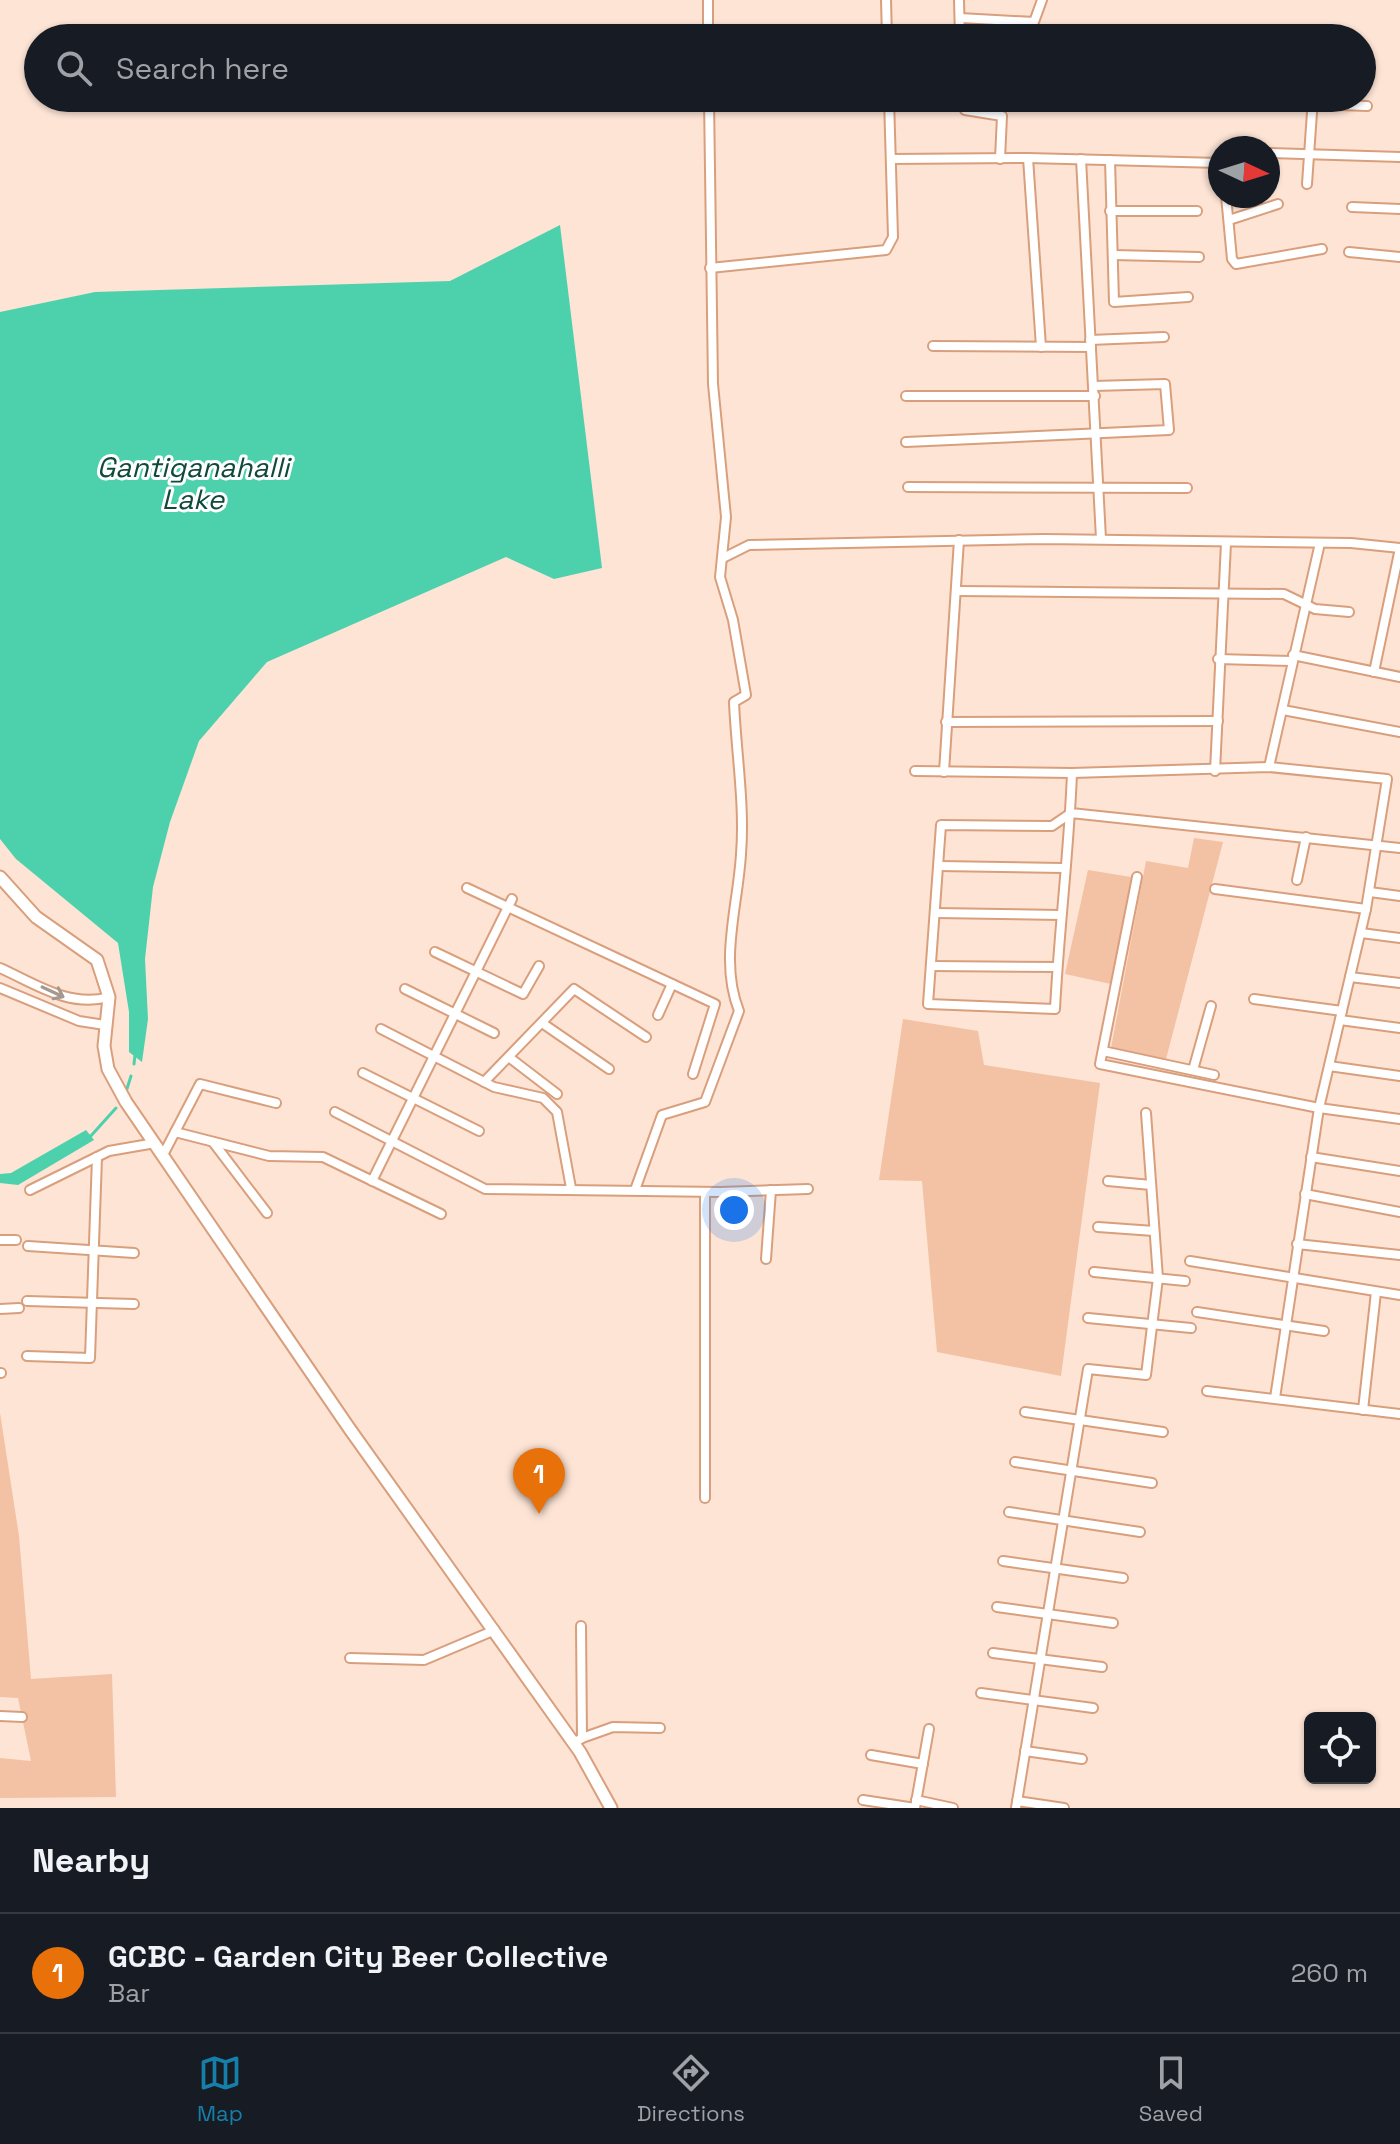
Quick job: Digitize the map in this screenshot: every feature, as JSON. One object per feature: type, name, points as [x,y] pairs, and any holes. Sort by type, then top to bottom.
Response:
[{"type":"street","points":[[708,0],[708,24]]},
{"type":"street","points":[[886,0],[887,24]]},
{"type":"street","points":[[959,0],[960,24]]},
{"type":"street","points":[[960,18],[1034,22],[1042,0]]},
{"type":"street","points":[[709,112],[712,365],[726,517],[725,557]]},
{"type":"street","points":[[710,268],[886,250],[893,237],[889,112]]},
{"type":"street","points":[[996,112],[1002,116],[1000,159]]},
{"type":"street","points":[[1307,184],[1311,112]]},
{"type":"street","points":[[1280,153],[1400,157]]},
{"type":"street","points":[[891,159],[1028,158],[1208,163]]},
{"type":"street","points":[[1028,158],[1041,347]]},
{"type":"street","points":[[1081,159],[1098,435],[1101,539]]},
{"type":"street","points":[[1110,160],[1116,304],[1188,297]]},
{"type":"street","points":[[1352,207],[1400,209]]},
{"type":"street","points":[[1228,208],[1236,264],[1322,249]]},
{"type":"street","points":[[1229,220],[1266,208]]},
{"type":"street","points":[[1110,211],[1197,211]]},
{"type":"street","points":[[1349,252],[1400,257]]},
{"type":"street","points":[[1113,255],[1199,257]]},
{"type":"street","points":[[933,346],[1041,347],[1164,337]]},
{"type":"street","points":[[906,396],[1094,391],[1165,384],[1168,390],[1167,432],[906,442]]},
{"type":"street","points":[[908,487],[1187,488]]},
{"type":"street","points":[[635,1190],[662,1115],[705,1102],[739,1011],[730,990],[733,909],[742,854],[734,702],[746,695],[733,620],[720,577],[720,564],[725,557],[749,545],[959,540],[1101,539],[1320,543],[1400,548],[1374,672]]},
{"type":"street","points":[[944,772],[959,540]]},
{"type":"street","points":[[1215,771],[1218,659],[1225,593],[1226,543]]},
{"type":"street","points":[[1269,767],[1320,543]]},
{"type":"street","points":[[956,591],[1284,594],[1315,609],[1349,612]]},
{"type":"street","points":[[1218,659],[1293,658],[1400,677]]},
{"type":"street","points":[[1283,710],[1400,732]]},
{"type":"street","points":[[946,722],[1218,721]]},
{"type":"street","points":[[915,771],[1072,773],[1269,767],[1387,779],[1370,892],[1319,1108],[1275,1398]]},
{"type":"street","points":[[1072,773],[1071,813],[1063,868],[1055,1009],[928,1004],[941,825],[1052,826],[1071,813],[1400,848]]},
{"type":"street","points":[[1297,880],[1306,837]]},
{"type":"street","points":[[939,866],[1063,868]]},
{"type":"street","points":[[0,877],[36,917],[97,960],[109,997],[104,1046],[108,1069],[349,1428],[578,1740],[611,1808]]},
{"type":"street","points":[[1137,877],[1100,1064],[1319,1108],[1400,1119]]},
{"type":"street","points":[[467,888],[510,903],[715,1004],[693,1074]]},
{"type":"street","points":[[1215,889],[1366,909]]},
{"type":"street","points":[[1370,892],[1400,896]]},
{"type":"street","points":[[372,1181],[510,903]]},
{"type":"street","points":[[936,913],[1060,915]]},
{"type":"street","points":[[1361,933],[1400,938]]},
{"type":"street","points":[[435,952],[523,994],[539,966]]},
{"type":"street","points":[[931,966],[1057,967]]},
{"type":"street","points":[[0,968],[67,999],[81,1002],[109,997]]},
{"type":"street","points":[[1350,977],[1400,983]]},
{"type":"street","points":[[658,1015],[672,984]]},
{"type":"street","points":[[0,988],[79,1021],[105,1025]]},
{"type":"street","points":[[405,989],[494,1033]]},
{"type":"street","points":[[484,1082],[574,989],[646,1037]]},
{"type":"street","points":[[1254,999],[1400,1028]]},
{"type":"street","points":[[1193,1070],[1211,1006]]},
{"type":"street","points":[[542,1023],[609,1069]]},
{"type":"street","points":[[381,1029],[484,1082],[543,1098],[557,1112],[571,1188]]},
{"type":"street","points":[[1103,1051],[1214,1075]]},
{"type":"street","points":[[510,1058],[557,1094]]},
{"type":"street","points":[[1329,1066],[1400,1076]]},
{"type":"street","points":[[363,1073],[479,1131]]},
{"type":"street","points":[[163,1155],[200,1084],[276,1103]]},
{"type":"street","points":[[335,1112],[485,1189],[705,1192],[808,1189]]},
{"type":"street","points":[[1064,1808],[1017,1805],[1088,1369],[1146,1375],[1158,1278],[1146,1113]]},
{"type":"street","points":[[175,1132],[269,1156],[323,1157],[441,1214]]},
{"type":"street","points":[[213,1141],[267,1213]]},
{"type":"street","points":[[30,1190],[109,1151],[155,1143]]},
{"type":"street","points":[[27,1356],[90,1358],[97,1157]]},
{"type":"street","points":[[1311,1157],[1400,1171]]},
{"type":"street","points":[[1108,1181],[1151,1185]]},
{"type":"street","points":[[766,1259],[771,1190]]},
{"type":"street","points":[[705,1192],[705,1498]]},
{"type":"street","points":[[1305,1194],[1400,1212]]},
{"type":"street","points":[[1098,1227],[1154,1231]]},
{"type":"street","points":[[0,1240],[16,1240]]},
{"type":"street","points":[[1297,1244],[1400,1255]]},
{"type":"street","points":[[28,1246],[134,1253]]},
{"type":"street","points":[[1190,1261],[1292,1275],[1400,1295]]},
{"type":"street","points":[[1094,1272],[1185,1281]]},
{"type":"street","points":[[1363,1410],[1376,1292]]},
{"type":"street","points":[[27,1301],[134,1304]]},
{"type":"street","points":[[0,1309],[19,1308]]},
{"type":"street","points":[[1197,1312],[1324,1331]]},
{"type":"street","points":[[1088,1318],[1191,1328]]},
{"type":"street","points":[[1207,1391],[1400,1414]]},
{"type":"street","points":[[1025,1412],[1163,1432]]},
{"type":"street","points":[[1015,1462],[1152,1483]]},
{"type":"street","points":[[1009,1512],[1140,1532]]},
{"type":"street","points":[[1003,1561],[1123,1578]]},
{"type":"street","points":[[997,1607],[1113,1623]]},
{"type":"street","points":[[578,1740],[581,1626]]},
{"type":"street","points":[[350,1658],[424,1660],[495,1630]]},
{"type":"street","points":[[993,1653],[1102,1667]]},
{"type":"street","points":[[981,1693],[1093,1708]]},
{"type":"street","points":[[0,1716],[22,1717]]},
{"type":"street","points":[[578,1740],[613,1727],[660,1728]]},
{"type":"street","points":[[915,1805],[929,1729]]},
{"type":"street","points":[[1025,1751],[1082,1759]]},
{"type":"street","points":[[871,1755],[923,1764]]},
{"type":"street","points":[[863,1800],[953,1808]]},
{"type":"shaded area","points":[[1194,838],[1223,842],[1166,1059],[1111,1048],[1146,861],[1188,868]]},
{"type":"shaded area","points":[[1088,870],[1131,877],[1111,984],[1065,974]]},
{"type":"shaded area","points":[[903,1019],[978,1031],[984,1065],[1100,1083],[1061,1376],[937,1352],[922,1181],[879,1180]]},
{"type":"shaded area","points":[[0,1413],[19,1536],[31,1679],[112,1674],[116,1797],[0,1798],[0,1758],[31,1761],[18,1698],[0,1697]]},
{"type":"water","name":"Gantiganahalli Lake","points":[[560,225],[602,568],[554,579],[506,557],[267,662],[199,741],[170,822],[153,887],[145,959],[148,1019],[142,1062],[129,1052],[129,1012],[118,943],[16,859],[0,839],[0,312],[95,292],[450,281]]},
{"type":"water","points":[[86,1130],[94,1140],[18,1185],[0,1183],[0,1174],[11,1173]]},
{"type":"waterway","points":[[134,1064],[135,1055]]},
{"type":"waterway","points":[[125,1095],[131,1076]]},
{"type":"waterway","points":[[89,1138],[116,1108]]},
{"type":"place","name":"GCBC - Garden City Beer Collective","points":[[539,1514]]}]
